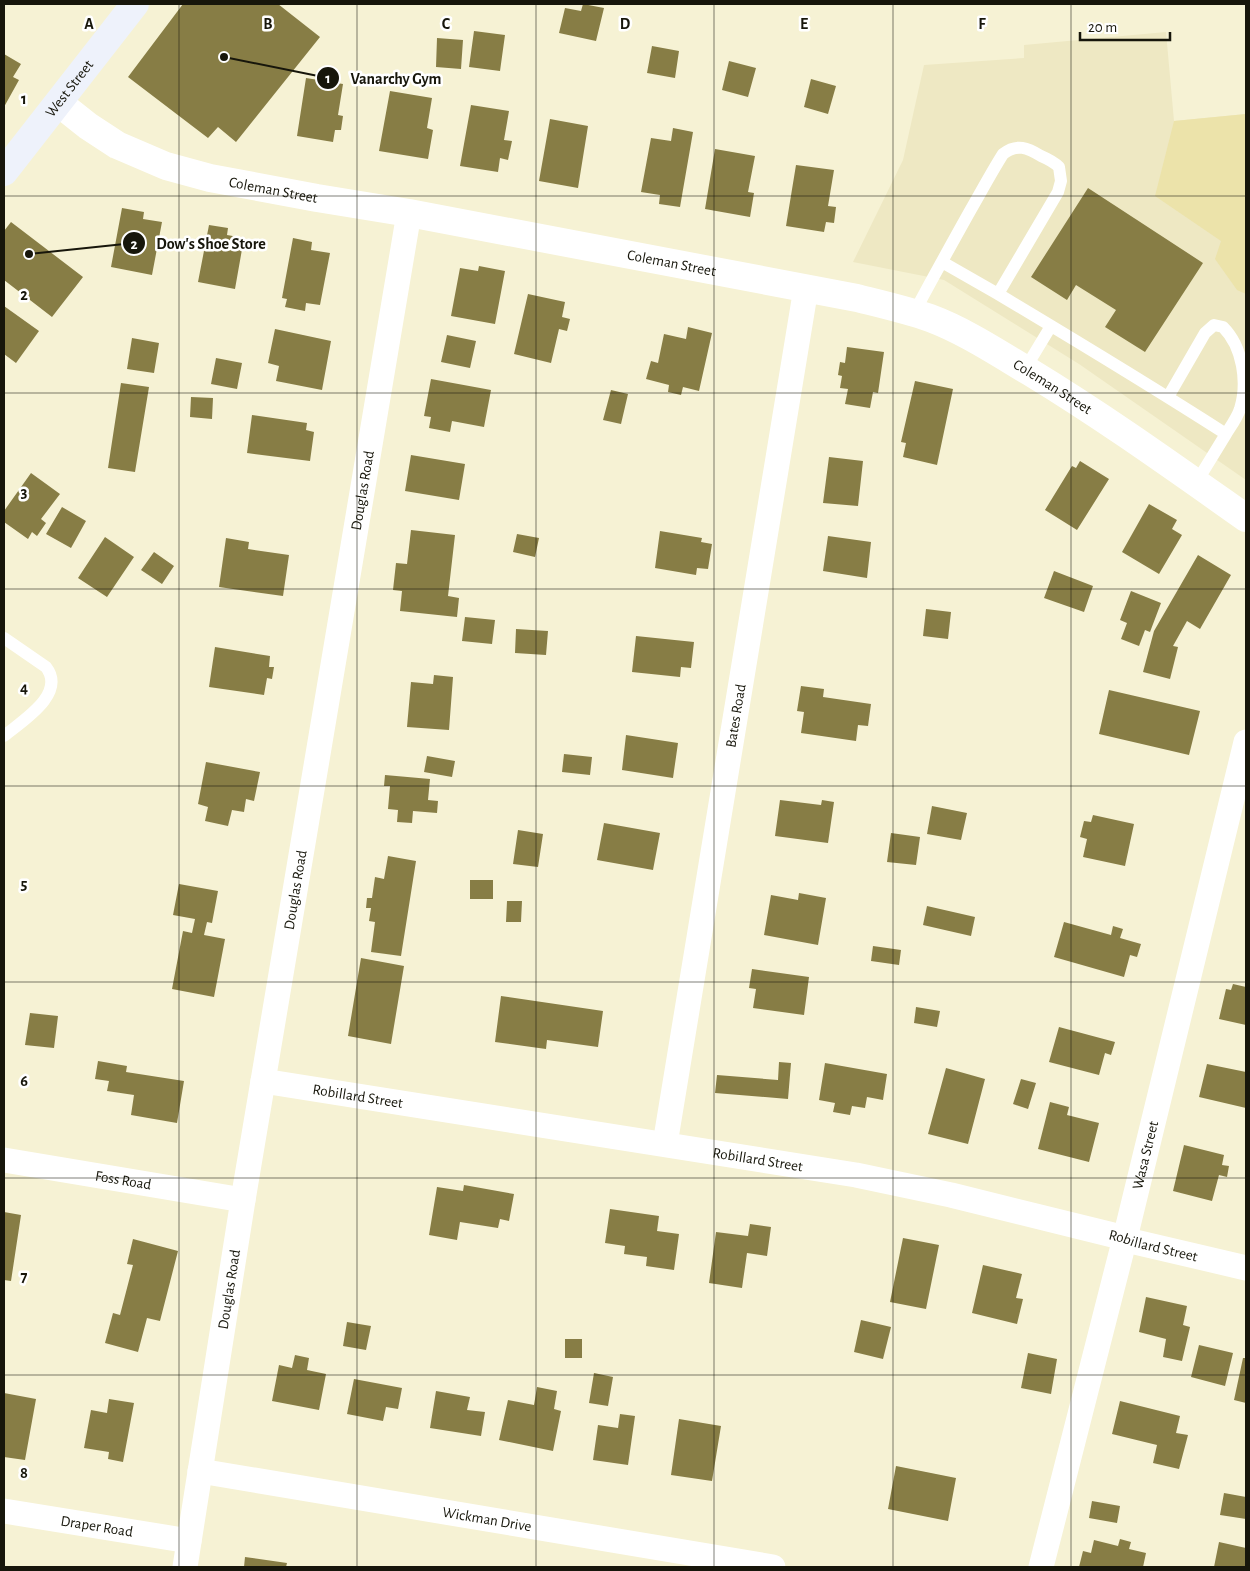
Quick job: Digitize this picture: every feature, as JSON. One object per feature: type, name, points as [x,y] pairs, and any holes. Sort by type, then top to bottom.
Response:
[{"type":"main road","name":"West Street","points":[[4,172],[135,4]]},
{"type":"street","name":"Coleman Street","points":[[59,103],[88,126],[117,144],[166,166],[230,182],[409,213],[806,288],[857,298],[914,313],[952,328],[1071,397],[1246,518]]},
{"type":"street","name":"Douglas Road","points":[[185,1567],[242,1200],[409,213]]},
{"type":"street","name":"Bates Road","points":[[665,1144],[806,288]]},
{"type":"street","name":"Wasa Street","points":[[1041,1567],[1125,1238],[1246,742]]},
{"type":"street","name":"Robillard Street","points":[[263,1081],[856,1174],[951,1194],[1135,1242],[1246,1268]]},
{"type":"street","name":"Foss Road","points":[[4,1160],[242,1200]]},
{"type":"street","name":"Wickman Drive","points":[[200,1471],[773,1567]]},
{"type":"street","name":"Draper Road","points":[[4,1511],[189,1541]]},
{"type":"lane","points":[[914,313],[998,162],[1008,150],[1021,147],[1030,149],[1056,164],[1061,173],[1058,192],[998,294]]},
{"type":"lane","points":[[942,262],[1168,396],[1226,434]]},
{"type":"lane","points":[[1168,396],[1205,333],[1214,325],[1223,327],[1235,342],[1244,384],[1242,400],[1239,412],[1196,482]]},
{"type":"lane","points":[[1025,369],[1051,326]]},
{"type":"lane","points":[[4,638],[46,667],[50,672],[52,682],[43,703],[4,736]]},
{"type":"shaded area","points":[[1166,32],[1174,121],[1246,114],[1246,480],[1079,364],[944,280],[853,262],[903,160],[924,65],[1024,58],[1024,45]]},
{"type":"shaded area","points":[[1246,114],[1246,294],[1237,290],[1215,259],[1221,241],[1155,196],[1174,121]]},
{"type":"building","points":[[183,4],[278,4],[320,37],[236,142],[218,127],[208,138],[128,77]]},
{"type":"building","points":[[583,4],[604,8],[596,41],[559,33],[565,8],[581,11]]},
{"type":"building","points":[[474,31],[505,35],[500,71],[469,67]]},
{"type":"building","points":[[437,38],[463,40],[461,69],[436,67]]},
{"type":"building","points":[[652,46],[679,51],[675,78],[647,73]]},
{"type":"building","points":[[4,54],[21,64],[13,77],[19,80],[4,107]]},
{"type":"building","points":[[729,61],[756,68],[748,97],[722,90]]},
{"type":"building","points":[[306,78],[343,84],[338,115],[343,116],[341,130],[335,130],[333,142],[297,136]]},
{"type":"building","points":[[811,79],[836,86],[828,114],[804,107]]},
{"type":"building","points":[[390,91],[432,98],[427,128],[433,130],[428,159],[379,151]]},
{"type":"building","points":[[471,105],[509,111],[504,140],[512,141],[508,160],[500,158],[498,172],[460,166]]},
{"type":"building","points":[[550,119],[588,126],[578,188],[539,181]]},
{"type":"building","points":[[673,128],[693,132],[680,207],[659,204],[660,195],[641,192],[651,138],[671,141]]},
{"type":"building","points":[[715,149],[755,156],[748,192],[754,193],[750,217],[705,209]]},
{"type":"building","points":[[796,165],[834,170],[828,206],[836,207],[834,223],[826,222],[824,232],[786,226]]},
{"type":"building","points":[[1088,188],[1203,263],[1145,352],[1105,327],[1116,310],[1076,285],[1067,300],[1031,277]]},
{"type":"building","points":[[122,208],[144,212],[143,219],[162,222],[152,275],[111,267]]},
{"type":"building","points":[[11,222],[83,277],[52,317],[4,280],[4,231]]},
{"type":"building","points":[[209,225],[228,228],[227,235],[244,238],[235,289],[198,282]]},
{"type":"building","points":[[293,238],[312,242],[311,250],[330,253],[320,305],[306,303],[305,311],[285,307],[287,299],[282,298]]},
{"type":"building","points":[[479,266],[505,271],[495,324],[451,316],[460,268],[478,271]]},
{"type":"building","points":[[528,294],[565,302],[562,317],[570,319],[567,331],[559,329],[551,363],[514,354]]},
{"type":"building","points":[[4,306],[39,331],[16,363],[4,354]]},
{"type":"building","points":[[688,327],[712,333],[699,391],[683,387],[681,395],[668,392],[669,385],[646,379],[651,361],[658,363],[664,334],[686,339]]},
{"type":"building","points":[[275,329],[331,341],[322,390],[276,381],[279,366],[268,363]]},
{"type":"building","points":[[447,335],[476,341],[470,368],[441,362]]},
{"type":"building","points":[[132,338],[159,343],[154,373],[127,369]]},
{"type":"building","points":[[847,347],[884,352],[878,393],[873,392],[870,408],[845,404],[848,389],[840,388],[842,376],[838,375],[840,362],[845,363]]},
{"type":"building","points":[[216,358],[242,363],[237,389],[211,384]]},
{"type":"building","points":[[431,379],[491,390],[484,427],[452,421],[450,432],[429,428],[431,417],[424,416]]},
{"type":"building","points":[[915,381],[953,389],[937,465],[903,457],[906,443],[901,442]]},
{"type":"building","points":[[121,383],[149,387],[135,472],[108,468]]},
{"type":"building","points":[[611,390],[628,394],[621,424],[603,420]]},
{"type":"building","points":[[191,397],[213,398],[212,419],[190,417]]},
{"type":"building","points":[[252,415],[307,423],[306,430],[314,432],[310,461],[247,453]]},
{"type":"building","points":[[411,455],[465,464],[459,500],[405,491]]},
{"type":"building","points":[[829,457],[863,461],[858,506],[823,503]]},
{"type":"building","points":[[1080,461],[1109,479],[1077,530],[1045,510],[1072,466],[1076,468]]},
{"type":"building","points":[[31,473],[60,494],[41,519],[46,523],[37,536],[32,532],[28,539],[4,522],[4,511]]},
{"type":"building","points":[[1149,504],[1177,520],[1172,529],[1182,535],[1159,574],[1122,552]]},
{"type":"building","points":[[62,507],[86,521],[71,548],[46,534]]},
{"type":"building","points":[[411,530],[455,535],[448,596],[459,598],[457,617],[400,611],[402,591],[393,590],[396,563],[407,564]]},
{"type":"building","points":[[660,531],[702,538],[701,542],[712,544],[708,569],[697,568],[696,575],[655,568]]},
{"type":"building","points":[[517,534],[539,538],[535,557],[513,552]]},
{"type":"building","points":[[828,536],[871,542],[867,578],[823,571]]},
{"type":"building","points":[[105,537],[134,557],[107,597],[78,578]]},
{"type":"building","points":[[226,538],[249,542],[248,549],[289,555],[283,596],[219,587]]},
{"type":"building","points":[[154,552],[174,566],[162,584],[141,570]]},
{"type":"building","points":[[1198,555],[1231,575],[1200,629],[1187,621],[1173,646],[1178,647],[1170,679],[1143,672],[1154,631]]},
{"type":"building","points":[[1054,571],[1093,586],[1084,612],[1044,598]]},
{"type":"building","points":[[1131,591],[1161,603],[1150,632],[1145,630],[1139,646],[1121,639],[1127,623],[1120,620]]},
{"type":"building","points":[[926,609],[951,612],[948,639],[923,636]]},
{"type":"building","points":[[465,617],[495,620],[492,644],[462,641]]},
{"type":"building","points":[[516,629],[548,631],[546,655],[515,653]]},
{"type":"building","points":[[636,636],[694,642],[691,668],[681,667],[680,677],[632,672]]},
{"type":"building","points":[[215,647],[270,656],[269,667],[274,667],[272,679],[267,678],[264,695],[209,687]]},
{"type":"building","points":[[434,675],[453,677],[449,730],[407,727],[411,682],[433,684]]},
{"type":"building","points":[[801,686],[824,689],[823,697],[871,704],[868,726],[858,725],[856,741],[801,733],[804,712],[797,711]]},
{"type":"building","points":[[1109,690],[1200,711],[1189,755],[1099,734]]},
{"type":"building","points":[[626,735],[678,743],[673,778],[622,770]]},
{"type":"building","points":[[564,754],[592,757],[590,775],[562,772]]},
{"type":"building","points":[[427,756],[455,761],[452,777],[424,772]]},
{"type":"building","points":[[206,762],[260,772],[254,801],[246,799],[244,812],[232,810],[228,826],[205,821],[208,807],[198,804]]},
{"type":"building","points":[[385,775],[430,779],[428,800],[438,801],[437,813],[413,811],[412,823],[397,822],[398,810],[388,809],[390,786],[384,786]]},
{"type":"building","points":[[780,800],[821,805],[822,800],[834,802],[828,843],[775,836]]},
{"type":"building","points":[[932,806],[967,813],[961,840],[927,834]]},
{"type":"building","points":[[1093,815],[1134,824],[1125,866],[1083,857],[1087,839],[1080,837],[1084,821],[1091,822]]},
{"type":"building","points":[[604,823],[660,833],[653,870],[597,860]]},
{"type":"building","points":[[518,830],[543,834],[538,867],[513,864]]},
{"type":"building","points":[[891,833],[920,837],[916,865],[887,862]]},
{"type":"building","points":[[388,856],[416,861],[401,956],[371,952],[375,922],[369,921],[371,908],[366,908],[367,898],[372,898],[375,877],[384,879]]},
{"type":"building","points":[[470,880],[493,880],[493,899],[470,899]]},
{"type":"building","points":[[179,884],[218,891],[212,923],[207,922],[204,935],[225,939],[214,997],[172,989],[183,931],[192,933],[195,919],[173,915]]},
{"type":"building","points":[[799,893],[826,898],[818,945],[764,935],[771,895],[798,900]]},
{"type":"building","points":[[507,901],[522,901],[521,922],[506,922]]},
{"type":"building","points":[[927,906],[975,917],[971,936],[923,925]]},
{"type":"building","points":[[1064,922],[1111,935],[1113,926],[1123,929],[1120,938],[1141,944],[1137,957],[1130,955],[1124,977],[1054,957]]},
{"type":"building","points":[[873,946],[901,950],[899,965],[871,961]]},
{"type":"building","points":[[361,958],[404,966],[391,1044],[348,1036]]},
{"type":"building","points":[[752,969],[809,977],[804,1015],[753,1008],[756,989],[749,988]]},
{"type":"building","points":[[1233,984],[1246,987],[1246,1025],[1219,1019],[1226,989],[1231,990]]},
{"type":"building","points":[[501,996],[603,1011],[598,1047],[547,1040],[546,1049],[495,1042]]},
{"type":"building","points":[[916,1007],[940,1011],[937,1027],[914,1023]]},
{"type":"building","points":[[30,1013],[58,1016],[54,1048],[25,1045]]},
{"type":"building","points":[[1059,1027],[1115,1042],[1111,1055],[1105,1053],[1099,1075],[1049,1062]]},
{"type":"building","points":[[98,1061],[127,1066],[126,1072],[184,1081],[177,1123],[131,1115],[134,1095],[107,1091],[109,1081],[95,1079]]},
{"type":"building","points":[[779,1062],[791,1063],[788,1099],[715,1093],[717,1075],[778,1080]]},
{"type":"building","points":[[825,1063],[887,1074],[883,1100],[867,1097],[865,1108],[852,1106],[850,1115],[833,1112],[835,1103],[819,1100]]},
{"type":"building","points":[[1207,1064],[1246,1072],[1246,1108],[1199,1097]]},
{"type":"building","points":[[946,1068],[985,1079],[968,1144],[928,1134]]},
{"type":"building","points":[[1021,1079],[1036,1083],[1028,1109],[1013,1104]]},
{"type":"building","points":[[1050,1102],[1069,1107],[1067,1115],[1099,1123],[1089,1162],[1038,1149]]},
{"type":"building","points":[[1184,1145],[1224,1155],[1222,1165],[1229,1166],[1227,1177],[1219,1175],[1212,1201],[1173,1191]]},
{"type":"building","points":[[464,1185],[514,1194],[509,1221],[500,1219],[498,1228],[460,1222],[457,1240],[429,1235],[437,1187],[463,1191]]},
{"type":"building","points":[[610,1209],[659,1216],[657,1231],[679,1234],[674,1270],[646,1266],[647,1257],[624,1254],[625,1246],[605,1243]]},
{"type":"building","points":[[4,1212],[21,1215],[11,1281],[4,1280]]},
{"type":"building","points":[[750,1224],[771,1227],[767,1256],[747,1253],[742,1288],[709,1283],[716,1232],[748,1236]]},
{"type":"building","points":[[903,1238],[939,1245],[926,1309],[890,1302]]},
{"type":"building","points":[[133,1239],[178,1251],[160,1321],[147,1318],[138,1352],[105,1343],[113,1313],[120,1315],[133,1265],[127,1264]]},
{"type":"building","points":[[983,1265],[1022,1274],[1016,1298],[1023,1299],[1017,1324],[972,1313]]},
{"type":"building","points":[[1146,1297],[1187,1306],[1183,1325],[1190,1327],[1182,1361],[1163,1357],[1166,1339],[1139,1332]]},
{"type":"building","points":[[861,1320],[891,1327],[883,1359],[854,1352]]},
{"type":"building","points":[[347,1322],[371,1326],[366,1350],[343,1346]]},
{"type":"building","points":[[565,1339],[582,1339],[582,1358],[565,1358]]},
{"type":"building","points":[[1199,1345],[1233,1353],[1225,1386],[1191,1377]]},
{"type":"building","points":[[1028,1353],[1057,1359],[1051,1394],[1021,1388]]},
{"type":"building","points":[[295,1355],[309,1358],[307,1370],[326,1374],[319,1410],[272,1401],[279,1365],[292,1368]]},
{"type":"building","points":[[1243,1358],[1246,1358],[1246,1403],[1234,1400]]},
{"type":"building","points":[[594,1373],[613,1377],[608,1406],[589,1403]]},
{"type":"building","points":[[354,1379],[402,1388],[398,1409],[386,1407],[383,1421],[347,1414]]},
{"type":"building","points":[[537,1387],[557,1391],[554,1409],[561,1411],[553,1451],[499,1440],[508,1400],[534,1405]]},
{"type":"building","points":[[436,1391],[470,1397],[467,1410],[485,1412],[481,1436],[430,1428]]},
{"type":"building","points":[[4,1393],[36,1399],[25,1460],[4,1457]]},
{"type":"building","points":[[109,1399],[134,1403],[123,1462],[108,1459],[109,1452],[84,1448],[91,1410],[107,1413]]},
{"type":"building","points":[[1120,1401],[1180,1416],[1176,1433],[1188,1435],[1179,1469],[1153,1463],[1157,1445],[1112,1434]]},
{"type":"building","points":[[620,1414],[635,1416],[628,1465],[593,1460],[598,1425],[618,1428]]},
{"type":"building","points":[[679,1419],[721,1426],[712,1481],[671,1475]]},
{"type":"building","points":[[896,1466],[956,1478],[948,1521],[888,1509]]},
{"type":"building","points":[[1224,1493],[1246,1497],[1246,1519],[1220,1515]]},
{"type":"building","points":[[1092,1501],[1120,1506],[1117,1523],[1089,1518]]},
{"type":"building","points":[[1120,1539],[1131,1542],[1129,1549],[1146,1553],[1143,1567],[1079,1567],[1083,1551],[1091,1553],[1094,1540],[1118,1546]]},
{"type":"building","points":[[1219,1542],[1246,1548],[1246,1567],[1214,1567]]},
{"type":"building","points":[[245,1557],[287,1563],[286,1567],[244,1567]]},
{"type":"place","name":"Vanarchy Gym","points":[[224,57]]},
{"type":"place","name":"Dow's Shoe Store","points":[[29,254]]}]
